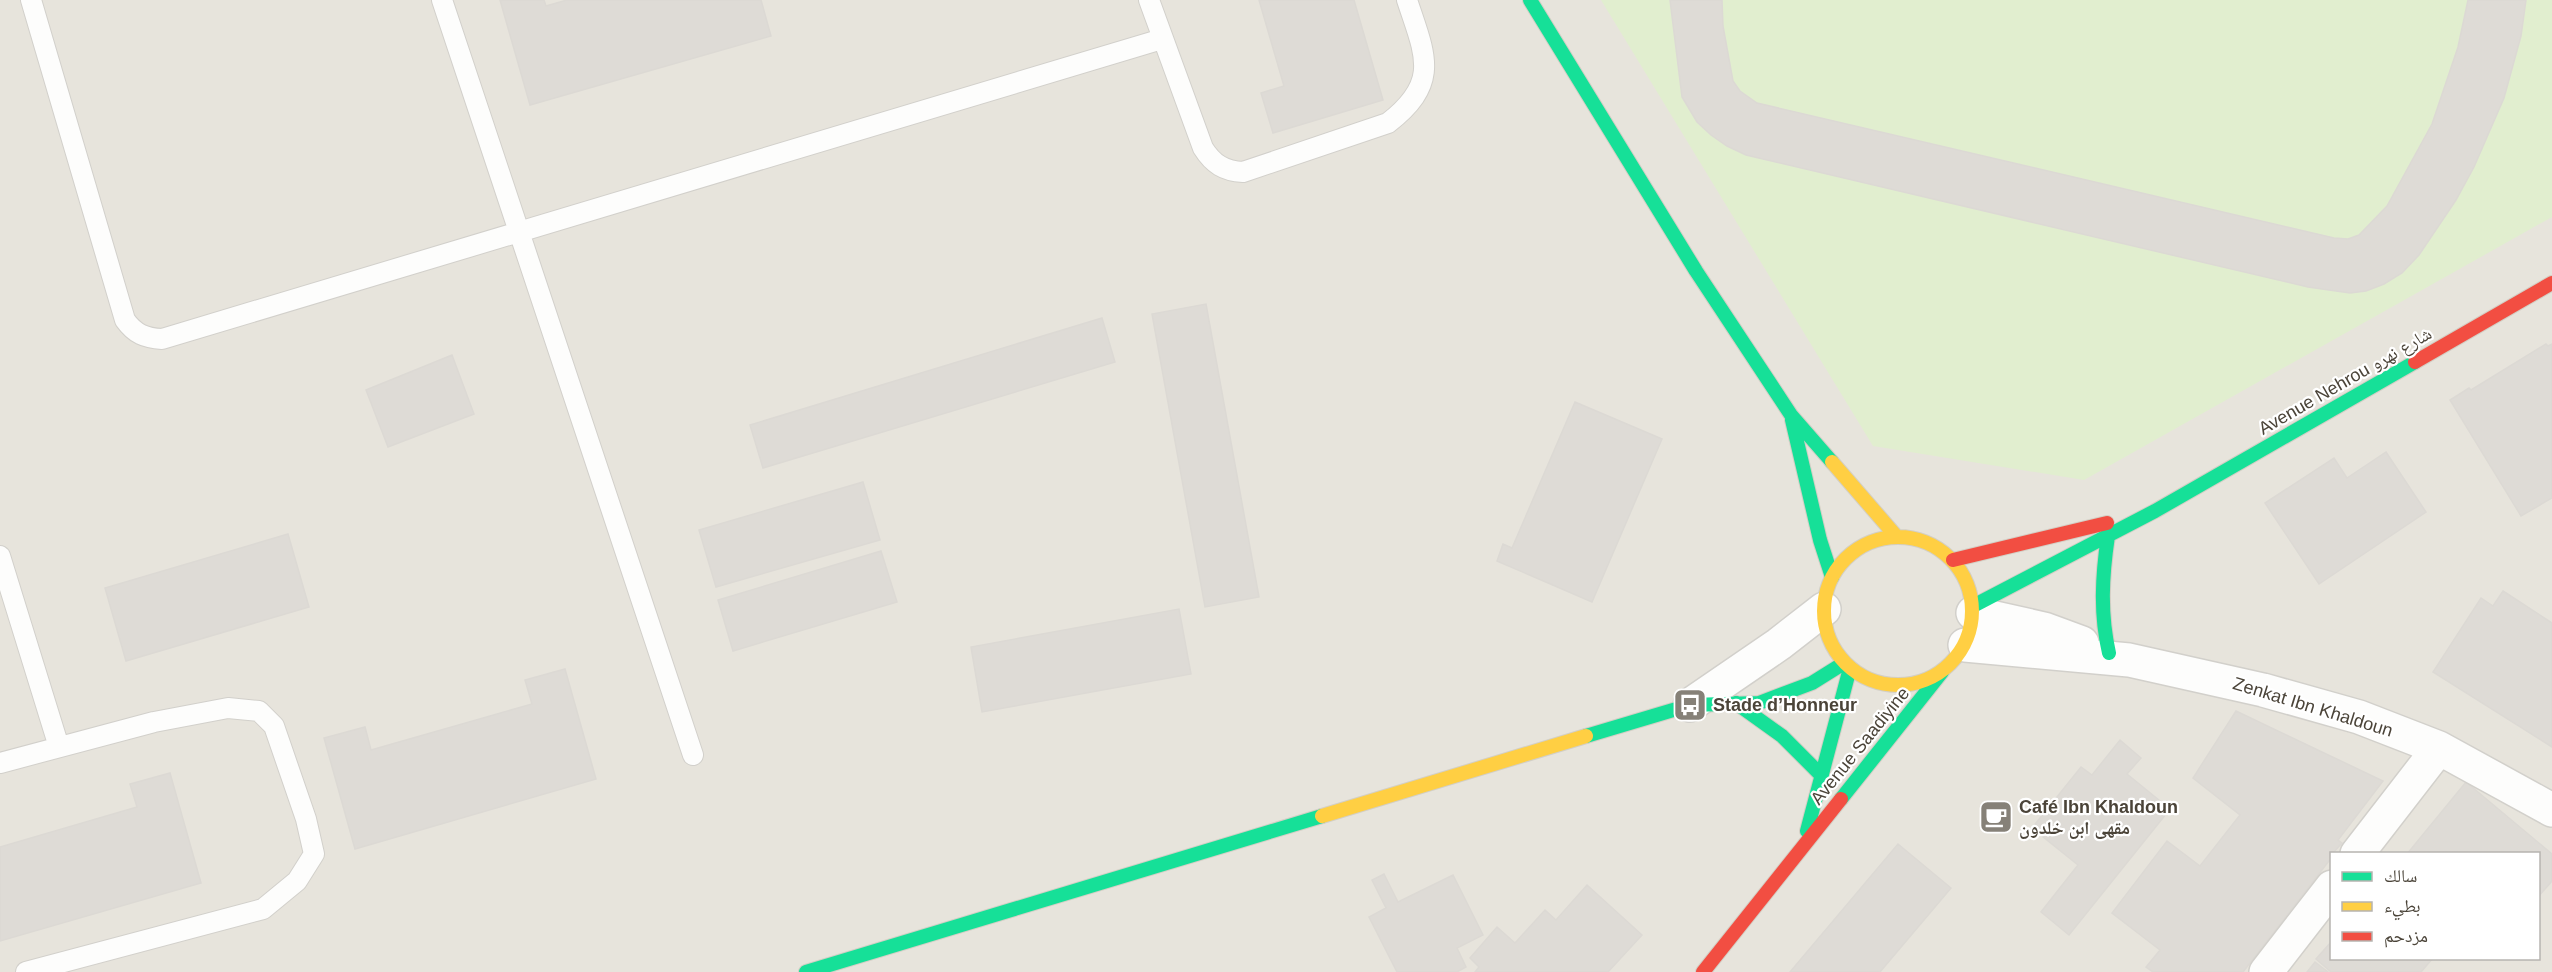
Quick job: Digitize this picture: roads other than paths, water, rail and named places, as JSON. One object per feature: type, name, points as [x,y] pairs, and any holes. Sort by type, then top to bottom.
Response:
[{"type":"main road","points":[[1530,0],[1696,271],[1791,415],[1896,536]]},
{"type":"main road","name":"Avenue Nehrou شارع نهرو","points":[[1973,610],[2155,511],[2552,283]]},
{"type":"main road","points":[[1791,415],[1820,540],[1832,577]]},
{"type":"main road","name":"Avenue Nehrou شارع نهرو","points":[[1953,560],[2155,511]]},
{"type":"main road","points":[[1896,536],[1917,538],[1937,547],[1953,560],[1966,579],[1973,610],[1965,645],[1944,670],[1921,682],[1896,685],[1872,681],[1847,665],[1833,646],[1826,628],[1824,609],[1826,592],[1832,577],[1843,561],[1859,548],[1876,540],[1896,536]]},
{"type":"main road","points":[[2108,536],[2101,595],[2103,632],[2119,657]]},
{"type":"main road","points":[[806,972],[1690,705],[1760,703],[1812,683],[1847,665]]},
{"type":"main road","name":"Avenue Saadiyine","points":[[1804,845],[1847,665]]},
{"type":"main road","name":"Avenue Saadiyine","points":[[1703,972],[1944,670]]},
{"type":"main road","points":[[1736,703],[1767,722],[1799,749],[1822,776]]},
{"type":"street","points":[[1690,705],[1737,674],[1824,609]]},
{"type":"street","name":"Zenkat Ibn Khaldoun","points":[[1973,610],[2044,629],[2119,657],[2263,690],[2349,714],[2439,748],[2552,810]]},
{"type":"street","name":"Zenkat Ibn Khaldoun","points":[[1965,645],[2119,657]]},
{"type":"street","points":[[2359,852],[2439,748]]},
{"type":"street","points":[[2266,972],[2330,888]]},
{"type":"lane","points":[[32,0],[125,320],[139,335],[162,339],[1162,39]]},
{"type":"lane","points":[[442,0],[693,755]]},
{"type":"lane","points":[[1149,0],[1203,148],[1210,159],[1221,168],[1243,172],[1388,123],[1402,112],[1421,88],[1425,76],[1423,48],[1407,0]]},
{"type":"lane","points":[[0,556],[59,747]]},
{"type":"lane","points":[[0,763],[154,722],[228,708],[259,711],[274,726],[306,819],[314,854],[297,881],[263,909],[26,972]]},
{"type":"place","name":"Stade d’Honneur","points":[[1690,705]]},
{"type":"place","name":"Café Ibn Khaldoun مقهى ابن خلدون","points":[[1996,817]]}]
